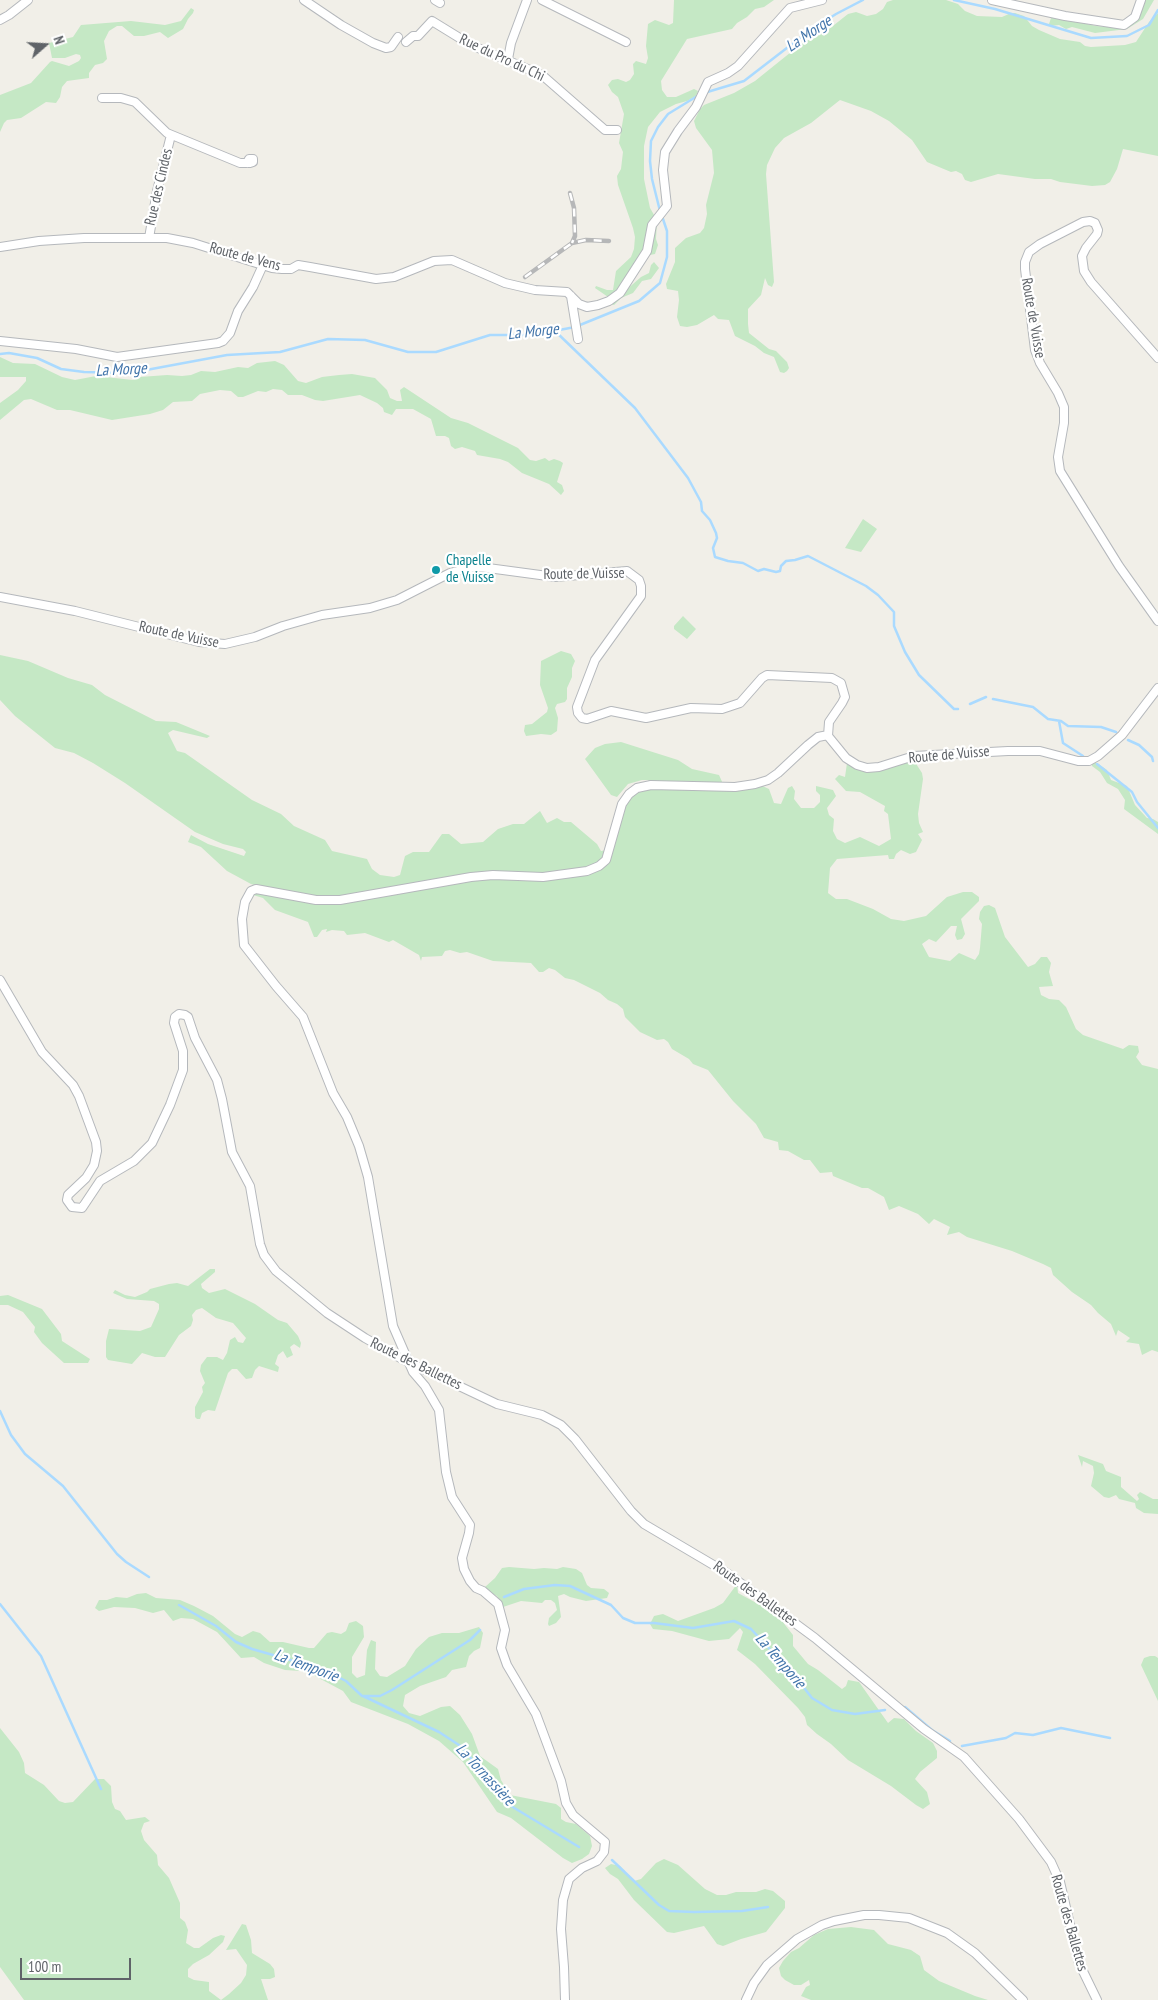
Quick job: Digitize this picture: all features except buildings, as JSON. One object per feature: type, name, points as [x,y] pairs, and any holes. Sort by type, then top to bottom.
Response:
[{"type":"street","points":[[0,20],[28,0]]},
{"type":"street","points":[[304,0],[341,26],[373,43],[386,48],[391,47],[398,37]]},
{"type":"street","points":[[508,59],[527,0]]},
{"type":"street","points":[[542,0],[626,42]]},
{"type":"street","name":"Route de Vens","points":[[0,247],[74,238],[167,238],[193,243],[282,269],[291,269],[298,266],[310,267],[376,279],[394,277],[434,261],[452,260],[511,284],[535,290],[562,291],[579,304],[587,307],[598,305],[609,301],[620,292],[647,251],[652,225],[667,206],[663,170],[665,152],[696,107],[708,82],[738,66],[788,9],[793,6],[806,5],[822,0]]},
{"type":"street","points":[[992,0],[1065,16],[1124,25],[1135,17],[1141,0]]},
{"type":"street","name":"Rue du Pro du Chi","points":[[406,42],[413,36],[418,36],[432,21],[472,45],[508,59],[550,81],[605,130],[617,130]]},
{"type":"street","name":"Rue des Cindes","points":[[102,98],[121,98],[135,102],[167,133],[221,156],[240,163],[247,163]]},
{"type":"street","name":"Rue des Cindes","points":[[149,238],[157,191],[171,135]]},
{"type":"street","name":"Route de Vuisse","points":[[1158,358],[1091,282],[1084,271],[1081,258],[1097,234],[1098,230],[1095,224],[1090,221],[1083,222],[1030,250],[1025,259],[1025,270],[1035,350],[1038,360],[1058,393],[1064,407],[1064,423],[1058,456],[1059,468],[1119,566],[1158,621]]},
{"type":"street","points":[[0,341],[76,349],[117,357],[218,344],[230,334],[238,311],[253,287],[263,265]]},
{"type":"street","points":[[571,296],[578,337]]},
{"type":"street","name":"Route de Vuisse","points":[[0,597],[75,611],[199,642],[225,644],[255,637],[283,626],[322,615],[370,608],[397,600],[450,573],[475,567],[555,577],[627,571],[639,580],[641,596],[595,660],[578,706],[578,713],[582,718],[587,719],[611,711],[646,718],[691,708],[725,708],[735,706],[764,677],[772,675],[835,679],[844,687],[844,700],[829,722],[828,735],[846,758],[857,765],[867,768],[879,767],[914,756],[1008,750],[1040,751],[1078,761],[1087,761],[1098,756],[1122,735],[1158,688]]},
{"type":"street","points":[[565,2000],[560,1929],[563,1900],[569,1879],[582,1868],[597,1861],[604,1852],[604,1842],[588,1826],[573,1815],[566,1803],[561,1781],[536,1714],[507,1665],[501,1648],[505,1630],[498,1604],[483,1591],[476,1588],[464,1569],[462,1558],[470,1524],[452,1497],[446,1472],[439,1410],[425,1386],[413,1372],[398,1342],[393,1326],[368,1177],[353,1128],[333,1093],[303,1017],[244,945],[242,918],[248,895],[256,889],[316,900],[340,900],[471,877],[493,875],[543,877],[587,871],[599,866],[606,860],[622,804],[629,794],[637,788],[651,785],[735,787],[755,784],[778,774],[818,737],[828,735]]},
{"type":"street","name":"Route des Ballettes","points":[[0,980],[42,1052],[73,1085],[96,1142],[97,1151],[94,1165],[86,1178],[68,1195],[67,1200],[72,1207],[82,1208],[100,1181],[134,1161],[152,1143],[183,1070],[183,1050],[174,1023],[175,1017],[179,1014],[185,1014],[188,1017],[194,1038],[217,1080],[232,1152],[250,1186],[258,1237],[270,1263],[287,1281],[327,1312],[365,1338],[410,1364],[497,1404],[542,1415],[562,1425],[631,1511],[644,1524],[727,1573],[815,1638],[924,1729],[964,1757],[1019,1819],[1051,1862],[1060,1882],[1079,1963],[1096,2000]]},
{"type":"street","points":[[746,2000],[754,1983],[767,1965],[797,1939],[822,1925],[834,1921],[864,1915],[879,1915],[909,1918],[947,1932],[975,1953],[1023,2000]]},
{"type":"green space","points":[[674,0],[774,0],[764,7],[755,9],[732,29],[687,39],[661,81],[662,90],[667,97],[676,97],[694,89],[698,91],[696,96],[687,101],[660,112],[648,127],[644,146],[644,179],[650,208],[657,220],[656,239],[658,245],[655,254],[650,255],[650,252],[625,291],[641,277],[649,273],[654,262],[659,268],[651,279],[642,281],[633,293],[621,298],[614,305],[611,304],[611,299],[595,288],[596,286],[613,290],[616,271],[631,257],[635,237],[618,185],[617,176],[621,169],[623,152],[619,143],[624,114],[618,97],[608,85],[612,80],[618,79],[626,82],[630,80],[634,74],[633,64],[636,61],[646,64],[648,58],[646,46],[648,24],[655,20],[669,25],[673,23]]},
{"type":"green space","points":[[893,0],[946,0],[958,4],[965,11],[977,16],[1002,17],[1015,13],[1024,16],[1032,26],[1039,30],[1060,39],[1080,42],[1085,46],[1091,47],[1125,45],[1136,42],[1149,22],[1158,13],[1158,156],[1123,149],[1117,169],[1110,182],[1105,185],[1092,186],[1051,179],[1035,179],[998,174],[971,182],[965,180],[962,174],[956,171],[951,172],[927,162],[912,140],[889,121],[871,111],[840,100],[811,123],[784,138],[775,148],[767,165],[766,174],[774,282],[772,287],[768,285],[765,278],[761,295],[748,309],[748,324],[749,333],[769,349],[776,351],[787,362],[789,368],[787,371],[784,373],[780,372],[774,357],[735,336],[729,320],[718,319],[714,315],[697,325],[680,326],[677,317],[678,291],[667,289],[666,284],[675,262],[675,248],[686,238],[700,233],[704,228],[707,214],[706,205],[714,173],[712,150],[696,128],[694,121],[700,109],[704,105],[734,93],[755,81],[801,44],[829,29],[848,14],[856,12],[867,16],[876,14],[883,9],[887,2]]},
{"type":"green space","points":[[1145,0],[1154,0],[1143,19],[1127,29],[1095,33],[1072,27],[1066,29],[1059,25],[1050,26],[1049,24],[1051,18],[1056,17],[1096,26],[1123,28],[1135,23]]},
{"type":"green space","points":[[191,8],[194,10],[193,13],[183,29],[168,38],[160,32],[144,36],[134,36],[122,26],[117,26],[109,31],[104,41],[107,59],[103,63],[95,65],[89,73],[89,78],[67,81],[62,87],[60,97],[56,103],[46,102],[21,118],[7,120],[0,132],[0,95],[31,83],[52,61],[69,66],[81,58],[80,55],[76,54],[65,58],[52,58],[49,43],[73,37],[81,25],[131,21],[165,25],[181,21]]},
{"type":"green space","points":[[0,357],[13,363],[35,364],[62,377],[75,380],[96,376],[133,380],[140,377],[182,376],[201,371],[215,372],[238,367],[248,368],[257,363],[275,361],[284,365],[298,381],[306,383],[322,377],[352,374],[375,378],[387,390],[390,398],[402,401],[400,390],[404,387],[451,418],[468,423],[518,448],[530,460],[536,461],[545,458],[549,461],[554,459],[560,461],[563,463],[557,482],[562,485],[564,491],[561,495],[549,484],[522,473],[508,462],[477,455],[475,451],[462,447],[455,449],[451,446],[449,438],[436,436],[431,419],[413,409],[396,409],[392,415],[384,412],[383,408],[377,403],[360,395],[323,401],[302,395],[288,395],[282,390],[273,389],[266,392],[258,391],[243,397],[238,397],[231,391],[220,390],[200,394],[192,401],[173,402],[163,410],[150,414],[112,420],[70,410],[57,410],[31,399],[24,400],[0,420],[0,403],[18,390],[26,381],[26,377],[0,377]]},
{"type":"green space","points":[[863,519],[877,529],[861,552],[845,548]]},
{"type":"green space","points":[[683,616],[696,629],[687,639],[674,629],[674,626]]},
{"type":"green space","points":[[561,651],[571,654],[575,661],[572,668],[572,677],[567,688],[567,699],[565,702],[557,704],[555,708],[558,718],[557,731],[551,735],[526,736],[524,731],[525,725],[532,724],[547,712],[548,708],[540,685],[541,661]]},
{"type":"green space","points":[[0,655],[28,661],[68,678],[92,685],[105,695],[156,721],[176,722],[210,736],[207,738],[173,730],[168,733],[177,751],[185,753],[252,800],[281,814],[294,826],[325,840],[332,851],[367,859],[372,869],[380,875],[394,877],[400,875],[405,856],[413,852],[429,852],[442,834],[449,834],[461,844],[483,842],[498,829],[513,824],[524,824],[540,811],[547,823],[557,818],[564,822],[571,822],[597,844],[601,851],[612,849],[625,805],[632,795],[649,780],[628,784],[617,797],[611,795],[585,759],[595,748],[605,744],[621,742],[678,760],[692,769],[719,775],[724,786],[758,784],[769,789],[774,803],[781,804],[788,788],[792,786],[795,791],[794,799],[801,808],[814,808],[820,802],[820,795],[816,791],[816,786],[833,790],[836,796],[827,808],[829,815],[834,819],[833,831],[837,839],[845,843],[860,837],[879,846],[891,839],[888,814],[884,811],[885,806],[860,792],[846,791],[835,779],[839,775],[845,777],[847,763],[855,768],[913,759],[922,773],[923,779],[918,814],[923,832],[918,834],[922,840],[916,852],[910,854],[901,850],[894,859],[889,859],[888,855],[837,859],[830,868],[828,893],[836,899],[847,899],[873,909],[891,919],[904,921],[926,916],[947,897],[963,892],[972,892],[979,897],[979,901],[961,919],[965,934],[962,939],[957,940],[955,935],[957,926],[951,926],[936,942],[929,939],[922,944],[929,957],[950,961],[959,953],[975,960],[980,948],[982,924],[979,919],[980,912],[984,906],[989,905],[995,908],[1005,937],[1028,967],[1035,964],[1041,957],[1047,957],[1051,963],[1049,972],[1053,986],[1039,987],[1041,995],[1049,999],[1059,1000],[1066,1007],[1076,1029],[1083,1035],[1123,1049],[1129,1045],[1138,1046],[1139,1052],[1136,1057],[1142,1065],[1158,1069],[1158,1352],[1152,1350],[1142,1355],[1139,1344],[1126,1342],[1130,1338],[1118,1330],[1116,1336],[1111,1324],[1091,1305],[1072,1292],[1053,1275],[1051,1268],[1012,1251],[967,1237],[959,1232],[947,1235],[950,1227],[934,1219],[929,1224],[918,1214],[899,1206],[889,1210],[884,1197],[868,1188],[862,1188],[833,1176],[832,1172],[820,1173],[810,1160],[804,1160],[788,1151],[779,1150],[778,1142],[764,1138],[756,1124],[733,1101],[708,1070],[693,1064],[689,1059],[672,1049],[664,1039],[657,1040],[640,1032],[625,1017],[623,1009],[617,1004],[574,980],[565,978],[555,970],[549,968],[539,972],[531,963],[493,961],[467,952],[460,953],[450,950],[445,951],[442,956],[422,957],[421,961],[419,955],[393,940],[389,942],[365,933],[347,935],[344,931],[332,930],[326,932],[327,929],[322,930],[317,937],[314,937],[308,922],[275,910],[263,898],[253,895],[262,891],[261,887],[251,884],[227,871],[201,847],[188,842],[191,835],[208,844],[244,856],[246,852],[243,849],[223,844],[195,832],[93,763],[74,753],[55,748],[15,716],[0,700]]},
{"type":"green space","points":[[1094,761],[1107,770],[1111,780],[1127,786],[1135,805],[1147,818],[1158,822],[1158,834],[1124,809],[1125,800],[1118,789],[1107,783],[1100,772],[1092,766]]},
{"type":"green space","points":[[210,1269],[215,1269],[215,1272],[201,1284],[202,1288],[209,1293],[225,1289],[255,1304],[278,1320],[287,1323],[298,1336],[301,1343],[300,1348],[294,1344],[290,1347],[293,1355],[287,1358],[283,1351],[278,1355],[275,1364],[279,1367],[278,1372],[259,1366],[252,1378],[246,1379],[237,1369],[232,1369],[228,1373],[215,1411],[208,1410],[202,1413],[200,1419],[197,1419],[195,1417],[195,1407],[203,1392],[202,1387],[205,1383],[200,1371],[201,1365],[207,1357],[217,1357],[223,1360],[230,1340],[235,1337],[238,1342],[243,1343],[246,1338],[233,1323],[216,1318],[202,1308],[196,1310],[192,1315],[191,1326],[179,1335],[165,1357],[155,1357],[142,1353],[132,1364],[108,1360],[106,1357],[106,1341],[109,1329],[140,1331],[151,1327],[159,1309],[159,1304],[154,1301],[127,1299],[113,1293],[115,1290],[135,1297],[150,1289],[169,1284],[177,1283],[188,1286]]},
{"type":"green space","points":[[8,1295],[42,1309],[61,1334],[62,1341],[90,1359],[88,1363],[64,1363],[42,1343],[34,1332],[35,1327],[23,1312],[8,1305],[0,1305],[0,1296]]},
{"type":"green space","points":[[1078,1455],[1103,1464],[1106,1471],[1121,1477],[1121,1487],[1137,1501],[1139,1499],[1137,1495],[1140,1492],[1153,1499],[1158,1499],[1158,1514],[1144,1513],[1136,1508],[1135,1503],[1119,1499],[1116,1495],[1109,1498],[1104,1497],[1091,1486],[1094,1473],[1093,1466],[1083,1461],[1082,1467]]},
{"type":"green space","points":[[563,1567],[576,1569],[582,1573],[587,1585],[591,1588],[604,1589],[609,1593],[607,1598],[586,1601],[564,1594],[558,1596],[561,1617],[556,1623],[549,1626],[549,1618],[557,1610],[555,1603],[551,1600],[545,1600],[542,1603],[521,1601],[503,1607],[497,1596],[489,1592],[485,1587],[502,1568],[557,1569]]},
{"type":"green space","points":[[737,1584],[738,1593],[762,1606],[782,1621],[793,1635],[793,1646],[808,1664],[842,1689],[846,1686],[848,1680],[859,1682],[888,1723],[894,1718],[904,1719],[916,1731],[933,1743],[937,1751],[937,1758],[920,1772],[915,1779],[927,1792],[930,1804],[923,1809],[916,1805],[891,1786],[848,1760],[807,1725],[805,1717],[798,1708],[755,1664],[737,1650],[743,1632],[740,1628],[729,1639],[709,1641],[672,1631],[653,1629],[650,1624],[654,1616],[663,1614],[678,1621],[714,1608],[723,1603]]},
{"type":"green space","points":[[146,1593],[156,1598],[180,1600],[194,1606],[213,1616],[235,1634],[242,1637],[253,1631],[260,1633],[270,1642],[283,1642],[309,1648],[314,1648],[327,1633],[341,1634],[346,1631],[349,1623],[356,1621],[363,1626],[364,1637],[352,1657],[352,1673],[357,1678],[365,1675],[367,1650],[371,1640],[376,1642],[375,1669],[380,1676],[387,1677],[405,1666],[416,1649],[429,1637],[442,1633],[459,1633],[479,1627],[483,1633],[480,1648],[469,1656],[466,1667],[452,1670],[446,1677],[420,1686],[405,1695],[403,1706],[409,1713],[420,1716],[441,1707],[450,1706],[460,1715],[472,1734],[480,1756],[498,1769],[501,1780],[510,1795],[556,1804],[561,1808],[561,1819],[576,1824],[590,1836],[592,1846],[589,1854],[572,1863],[563,1858],[511,1818],[497,1812],[463,1762],[439,1741],[408,1724],[351,1702],[343,1691],[315,1676],[301,1671],[285,1670],[264,1663],[254,1657],[241,1658],[217,1632],[193,1619],[181,1618],[173,1621],[164,1610],[153,1613],[135,1608],[114,1607],[99,1611],[95,1608],[99,1600],[116,1597],[127,1598]]},
{"type":"green space","points":[[1150,1656],[1158,1658],[1158,1701],[1141,1665],[1144,1658]]},
{"type":"green space","points":[[0,1728],[19,1752],[24,1763],[25,1773],[44,1785],[59,1801],[65,1803],[73,1802],[95,1779],[104,1779],[111,1786],[112,1802],[115,1809],[120,1811],[126,1820],[145,1817],[150,1821],[144,1823],[141,1831],[144,1840],[157,1855],[158,1865],[169,1878],[180,1903],[180,1918],[185,1922],[188,1930],[186,1943],[194,1948],[199,1948],[213,1938],[221,1935],[225,1936],[223,1942],[209,1955],[188,1969],[188,1977],[194,1980],[209,1982],[209,1991],[221,2000],[24,2000],[0,1967]]},
{"type":"green space","points":[[664,1859],[678,1865],[705,1889],[717,1895],[736,1892],[756,1892],[765,1889],[773,1891],[785,1901],[785,1908],[766,1932],[723,1946],[717,1944],[704,1926],[674,1933],[667,1932],[634,1900],[618,1879],[605,1868],[611,1864],[620,1866],[634,1881],[641,1879],[656,1863]]},
{"type":"green space","points":[[242,1924],[246,1925],[251,1940],[252,1953],[270,1964],[274,1969],[275,1977],[261,1979],[268,2000],[221,2000],[241,1983],[246,1975],[247,1965],[236,1949],[226,1950]]},
{"type":"green space","points":[[851,1927],[874,1930],[888,1944],[911,1950],[920,1956],[924,1970],[939,1981],[988,2000],[811,2000],[801,1996],[806,1987],[810,1985],[809,1980],[801,1985],[794,1985],[781,1976],[779,1968],[783,1961],[791,1952],[799,1948],[814,1935],[828,1929]]},
{"type":"waterway","name":"La Morge","points":[[704,93],[744,81],[805,34],[836,14],[863,0]]},
{"type":"waterway","name":"La Morge","points":[[954,0],[995,9],[1091,38],[1127,36],[1149,25],[1158,10]]},
{"type":"waterway","name":"La Morge","points":[[660,211],[652,179],[650,161],[651,141],[658,127],[668,114],[699,95]]},
{"type":"waterway","name":"La Morge","points":[[0,354],[9,353],[37,358],[61,369],[84,372],[130,373],[227,355],[280,352],[328,339],[365,340],[408,352],[436,352],[490,335],[533,335],[575,327],[639,301],[660,283],[667,257],[667,231],[662,216]]},
{"type":"waterway","points":[[555,331],[635,408],[688,478],[701,502],[702,511],[710,520],[716,533],[717,538],[713,548],[715,557],[743,563],[758,571],[764,569],[776,572],[780,571],[781,566],[786,561],[808,556],[866,586],[878,595],[894,612],[894,626],[905,652],[919,675],[954,709],[958,709]]},
{"type":"waterway","points":[[970,704],[986,697]]},
{"type":"waterway","points":[[993,699],[1033,707],[1048,719],[1061,721],[1068,726],[1101,727],[1116,732]]},
{"type":"waterway","points":[[1059,721],[1063,743],[1083,756]]},
{"type":"waterway","points":[[1128,740],[1139,745],[1152,757],[1153,761]]},
{"type":"waterway","points":[[1097,764],[1132,792],[1137,802],[1158,828]]},
{"type":"waterway","name":"La Temporie","points":[[0,1411],[11,1435],[25,1454],[63,1486],[117,1554],[149,1577]]},
{"type":"waterway","name":"La Temporie","points":[[504,1597],[524,1589],[555,1585],[570,1586],[611,1605],[623,1618],[635,1623],[654,1623],[693,1628],[734,1621],[751,1629],[794,1675],[812,1698],[832,1710],[855,1714],[885,1710]]},
{"type":"waterway","points":[[0,1604],[41,1656],[101,1789]]},
{"type":"waterway","name":"La Temporie","points":[[179,1605],[216,1626],[236,1642],[252,1649],[322,1669],[346,1681],[362,1696],[380,1696],[392,1690],[470,1640],[480,1630]]},
{"type":"waterway","name":"La Tornassière","points":[[363,1696],[439,1732],[462,1747],[506,1803],[579,1847]]},
{"type":"waterway","name":"La Temporie","points":[[905,1707],[932,1730],[950,1741]]},
{"type":"waterway","name":"La Temporie","points":[[962,1746],[1006,1738],[1015,1733],[1033,1735],[1061,1728],[1110,1738]]},
{"type":"waterway","name":"La Tornassière","points":[[612,1860],[659,1905],[669,1911],[742,1911],[768,1907]]},
{"type":"railway","points":[[570,193],[574,208],[575,236],[572,243]]},
{"type":"railway","points":[[525,277],[572,243],[586,240],[609,241]]},
{"type":"place","name":"Chapelle de Vuisse","points":[[436,570]]}]
